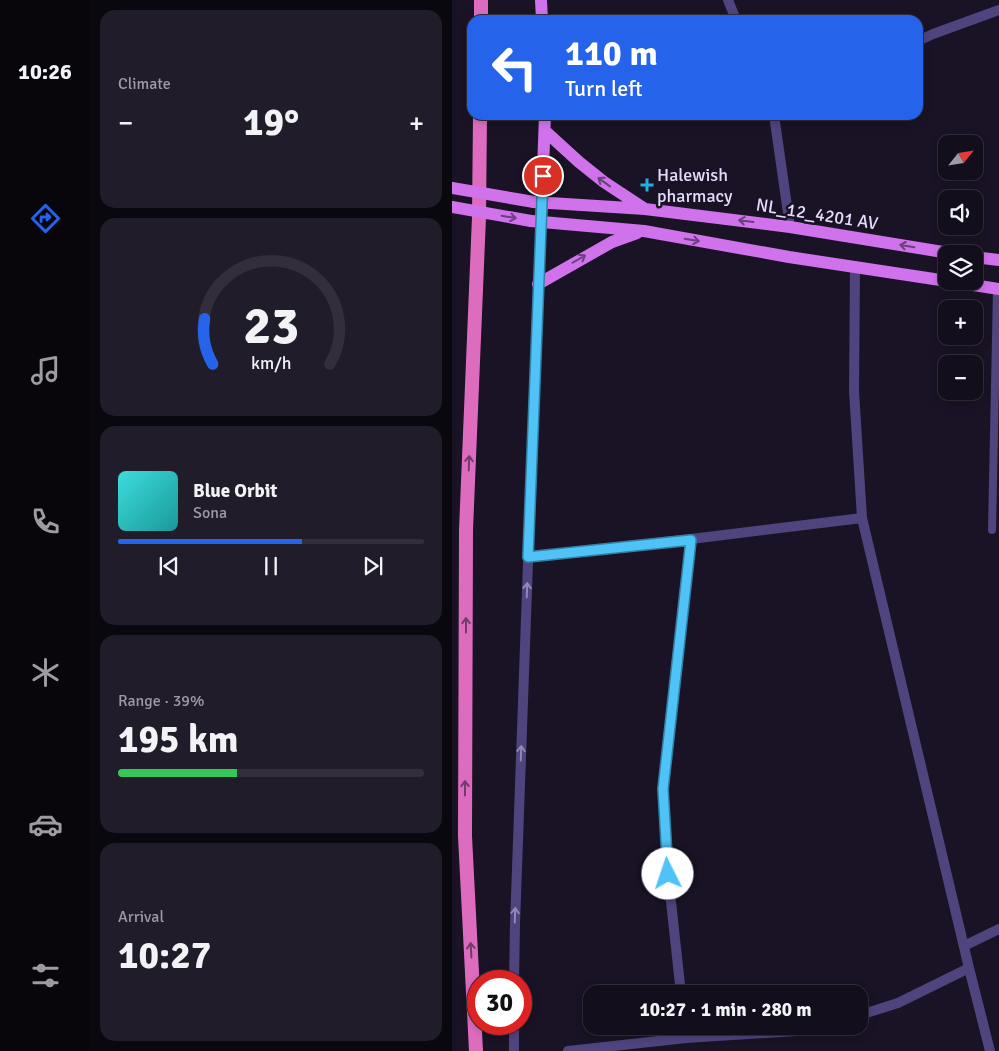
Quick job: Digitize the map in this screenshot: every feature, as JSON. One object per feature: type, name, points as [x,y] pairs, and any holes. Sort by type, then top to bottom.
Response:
[{"type":"highway","points":[[481,0],[481,15]]},
{"type":"highway","points":[[476,1051],[465,836],[466,550],[479,218],[480,120]]},
{"type":"main road","points":[[541,0],[542,15]]},
{"type":"main road","points":[[536,222],[545,120]]},
{"type":"main road","points":[[545,130],[578,162],[645,209]]},
{"type":"main road","name":"NL_12_4201 AV","points":[[452,188],[538,202],[645,209],[790,226],[938,251]]},
{"type":"main road","points":[[452,208],[536,222],[644,231],[938,279]]},
{"type":"main road","points":[[538,284],[612,242],[644,231]]},
{"type":"main road","points":[[983,258],[998,260]]},
{"type":"main road","points":[[983,287],[998,289]]},
{"type":"street","points":[[728,0],[734,15]]},
{"type":"street","points":[[923,39],[998,10]]},
{"type":"street","points":[[775,120],[790,226]]},
{"type":"street","points":[[514,970],[538,284],[536,222]]},
{"type":"street","points":[[855,267],[854,391],[862,518],[990,1051]]},
{"type":"street","points":[[528,557],[691,540],[862,518]]},
{"type":"street","points":[[680,985],[668,874],[663,789],[691,540]]},
{"type":"street","points":[[964,946],[998,929]]},
{"type":"street","points":[[868,1012],[898,1003],[969,968]]},
{"type":"street","points":[[514,1035],[514,1051]]},
{"type":"street","points":[[568,1051],[686,1038],[734,1035]]},
{"type":"lane","points":[[992,530],[998,289]]},
{"type":"place","name":"Halewish pharmacy","points":[[647,185]]},
{"type":"route","points":[[543,176],[528,557],[691,540],[663,789],[668,874]]}]
